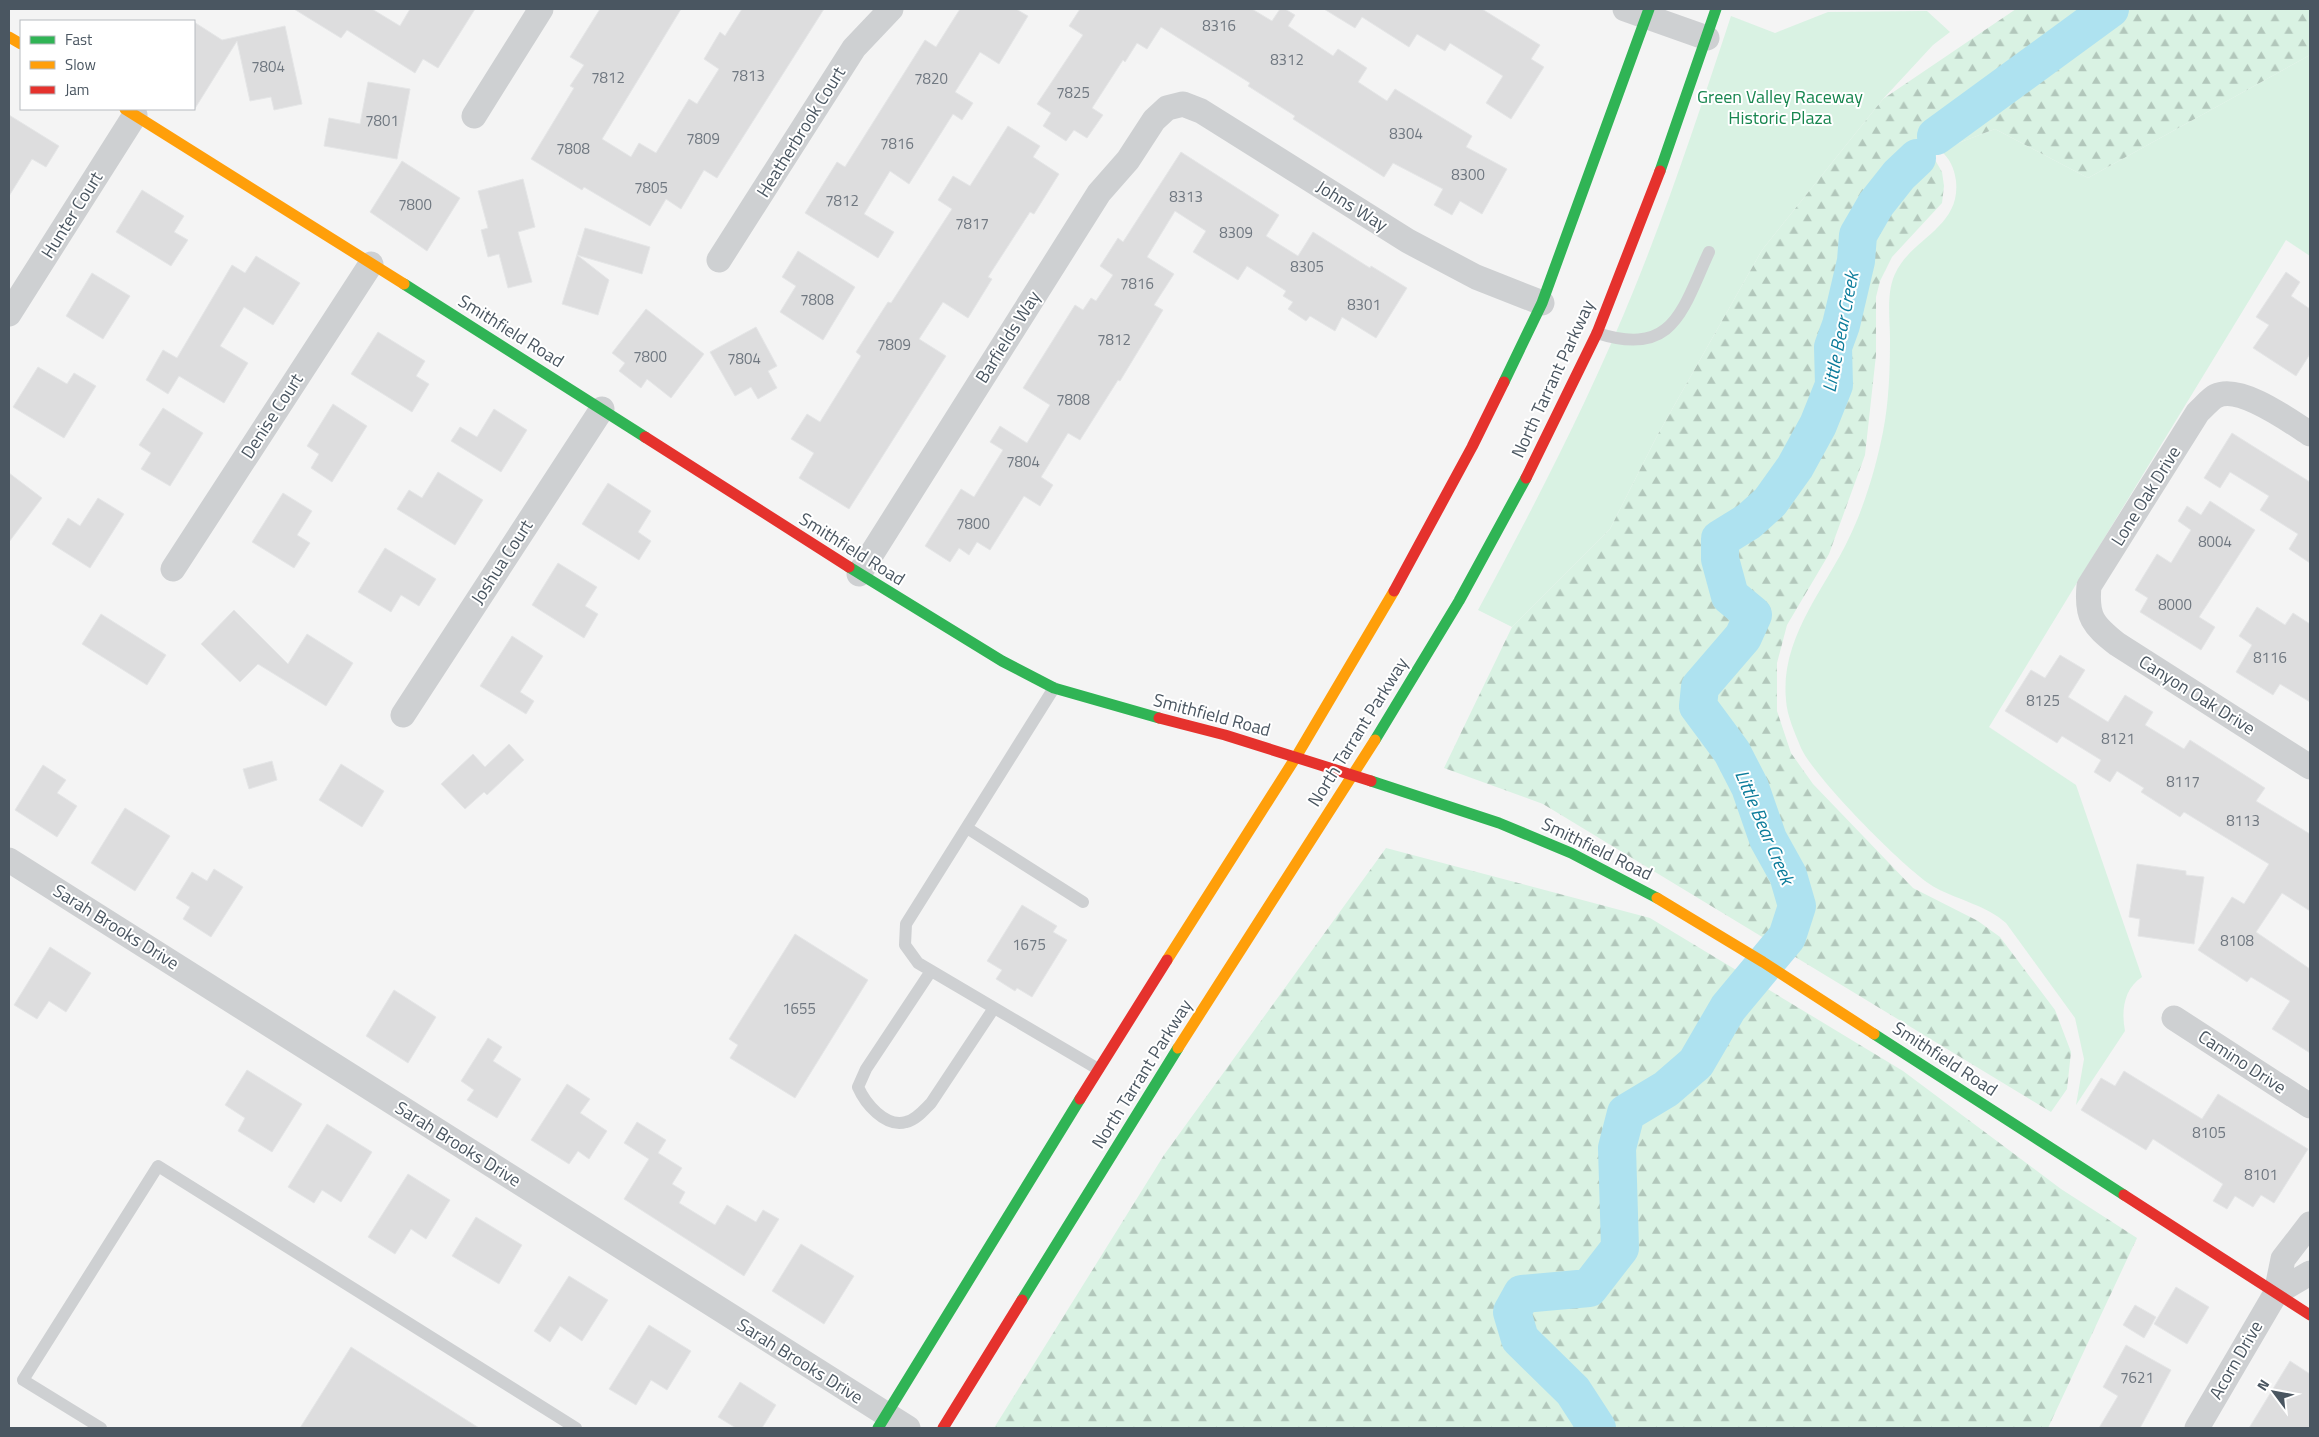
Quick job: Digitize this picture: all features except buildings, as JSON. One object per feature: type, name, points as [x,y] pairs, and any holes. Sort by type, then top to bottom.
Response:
[{"type":"main road","name":"North Tarrant Parkway","points":[[942,1428],[1228,967],[1352,776],[1459,601],[1536,459],[1597,333],[1664,160],[1716,9]]},
{"type":"main road","points":[[882,1422],[1098,1069],[1296,757],[1401,579],[1472,447],[1542,303],[1640,11]]},
{"type":"main road","points":[[9,37],[20,43]]},
{"type":"main road","name":"Smithfield Road","points":[[130,112],[602,409],[859,574],[1002,661],[1054,688],[1100,704],[1225,735],[1296,757],[1499,823],[1572,853],[1659,899],[1787,977],[2310,1315]]},
{"type":"street","points":[[474,116],[541,9]]},
{"type":"street","name":"Heatherbrook Court","points":[[719,260],[854,48],[891,9]]},
{"type":"street","points":[[1640,11],[1706,38]]},
{"type":"street","name":"Johns Way","points":[[1167,108],[1183,104],[1201,111],[1408,241],[1476,278],[1542,303]]},
{"type":"street","name":"Barfields Way","points":[[859,574],[1099,193],[1128,160],[1154,120],[1167,108]]},
{"type":"street","name":"Hunter Court","points":[[9,314],[130,112]]},
{"type":"street","name":"Denise Court","points":[[174,569],[371,264]]},
{"type":"street","name":"Lone Oak Drive","points":[[2090,616],[2087,602],[2089,586],[2198,412],[2216,396],[2230,393],[2245,397],[2278,413],[2310,434]]},
{"type":"street","name":"Joshua Court","points":[[403,715],[602,409]]},
{"type":"street","name":"Canyon Oak Drive","points":[[2090,616],[2096,628],[2116,644],[2310,767]]},
{"type":"street","name":"Sarah Brooks Drive","points":[[9,860],[882,1422],[908,1428]]},
{"type":"street","name":"Camino Drive","points":[[2174,1018],[2310,1106]]},
{"type":"street","name":"Acorn Drive","points":[[2197,1428],[2276,1293],[2283,1259],[2310,1224]]},
{"type":"street","name":"Acorn Drive","points":[[2276,1293],[2310,1273]]},
{"type":"lane","points":[[1597,333],[1619,340],[1639,340],[1662,334],[1677,320],[1709,252]]},
{"type":"lane","points":[[1054,688],[906,924],[905,945],[918,964],[1098,1069]]},
{"type":"lane","points":[[966,828],[1082,902]]},
{"type":"lane","points":[[931,971],[866,1069],[858,1087],[864,1100],[876,1113],[892,1122],[905,1123],[920,1114],[931,1103],[994,1008]]},
{"type":"lane","points":[[101,1428],[23,1380],[158,1166],[576,1428]]},
{"type":"green space","points":[[2016,9],[2310,9],[2310,55],[2088,178],[1995,129],[1940,150],[1934,158],[1942,172],[1944,186],[1942,203],[1892,257],[1880,281],[1876,297],[1876,355],[1865,455],[1829,554],[1787,625],[1777,663],[1777,711],[1791,753],[1813,784],[1913,888],[1978,921],[2000,937],[2055,1010],[2071,1052],[2067,1089],[2051,1112],[1543,804],[1444,768],[1512,627],[1610,529],[1657,436],[1762,250],[1883,99]]},
{"type":"green space","name":"Green Valley Raceway Historic Plaza","points":[[1927,11],[1950,32],[1933,45],[1883,99],[1762,250],[1657,436],[1610,529],[1512,627],[1478,610],[1561,451],[1618,328],[1673,186],[1731,16],[1775,33],[1828,12]]},
{"type":"green space","points":[[2310,55],[2310,256],[2286,240],[1989,727],[2076,785],[2142,977],[2131,988],[2125,1001],[2123,1015],[2125,1031],[2076,1105],[2084,1059],[2075,1018],[2006,923],[1990,912],[1936,888],[1923,879],[1884,845],[1842,801],[1809,762],[1801,748],[1788,712],[1786,677],[1790,656],[1806,615],[1855,525],[1873,472],[1883,432],[1888,397],[1889,306],[1892,281],[1902,262],[1943,222],[1951,210],[1955,197],[1956,181],[1954,172],[1949,160],[1940,150],[1995,129],[2088,178]]},
{"type":"green space","points":[[1386,848],[1650,918],[1903,1071],[2061,1189],[2137,1238],[2048,1428],[994,1428],[1164,1155]]},
{"type":"waterway","name":"Little Bear Creek","points":[[1936,136],[2110,9]]},
{"type":"waterway","name":"Little Bear Creek","points":[[1597,1428],[1573,1391],[1520,1339],[1512,1312],[1522,1294],[1589,1288],[1620,1248],[1617,1148],[1626,1113],[1666,1089],[1696,1063],[1728,1008],[1787,937],[1797,906],[1788,875],[1768,839],[1750,787],[1732,752],[1698,706],[1700,687],[1743,637],[1753,615],[1730,596],[1720,559],[1720,539],[1749,521],[1770,502],[1795,467],[1818,425],[1834,385],[1833,347],[1841,325],[1856,261],[1858,235],[1876,204],[1899,175],[1917,158]]},
{"type":"traffic: fast","points":[[1504,382],[1542,303],[1649,9]]},
{"type":"traffic: fast","points":[[1660,171],[1716,9]]},
{"type":"traffic: fast","points":[[404,284],[645,437]]},
{"type":"traffic: fast","points":[[1375,740],[1459,601],[1526,478]]},
{"type":"traffic: fast","points":[[849,567],[1002,661],[1054,688],[1159,718]]},
{"type":"traffic: fast","points":[[1371,781],[1499,823],[1571,853],[1657,898]]},
{"type":"traffic: fast","points":[[1874,1034],[2124,1195]]},
{"type":"traffic: fast","points":[[1022,1300],[1178,1048]]},
{"type":"traffic: fast","points":[[878,1428],[1080,1099]]},
{"type":"traffic: slow","points":[[9,37],[20,43]]},
{"type":"traffic: slow","points":[[127,110],[404,284]]},
{"type":"traffic: slow","points":[[1167,960],[1296,757],[1394,591]]},
{"type":"traffic: slow","points":[[1178,1048],[1375,740]]},
{"type":"traffic: slow","points":[[1657,898],[1763,962],[1874,1034]]},
{"type":"traffic: jam","points":[[1526,478],[1597,333],[1660,171]]},
{"type":"traffic: jam","points":[[1394,591],[1472,447],[1504,382]]},
{"type":"traffic: jam","points":[[645,437],[849,567]]},
{"type":"traffic: jam","points":[[1159,718],[1225,735],[1371,781]]},
{"type":"traffic: jam","points":[[1080,1099],[1167,960]]},
{"type":"traffic: jam","points":[[2124,1195],[2310,1315]]},
{"type":"traffic: jam","points":[[943,1428],[1022,1300]]}]
